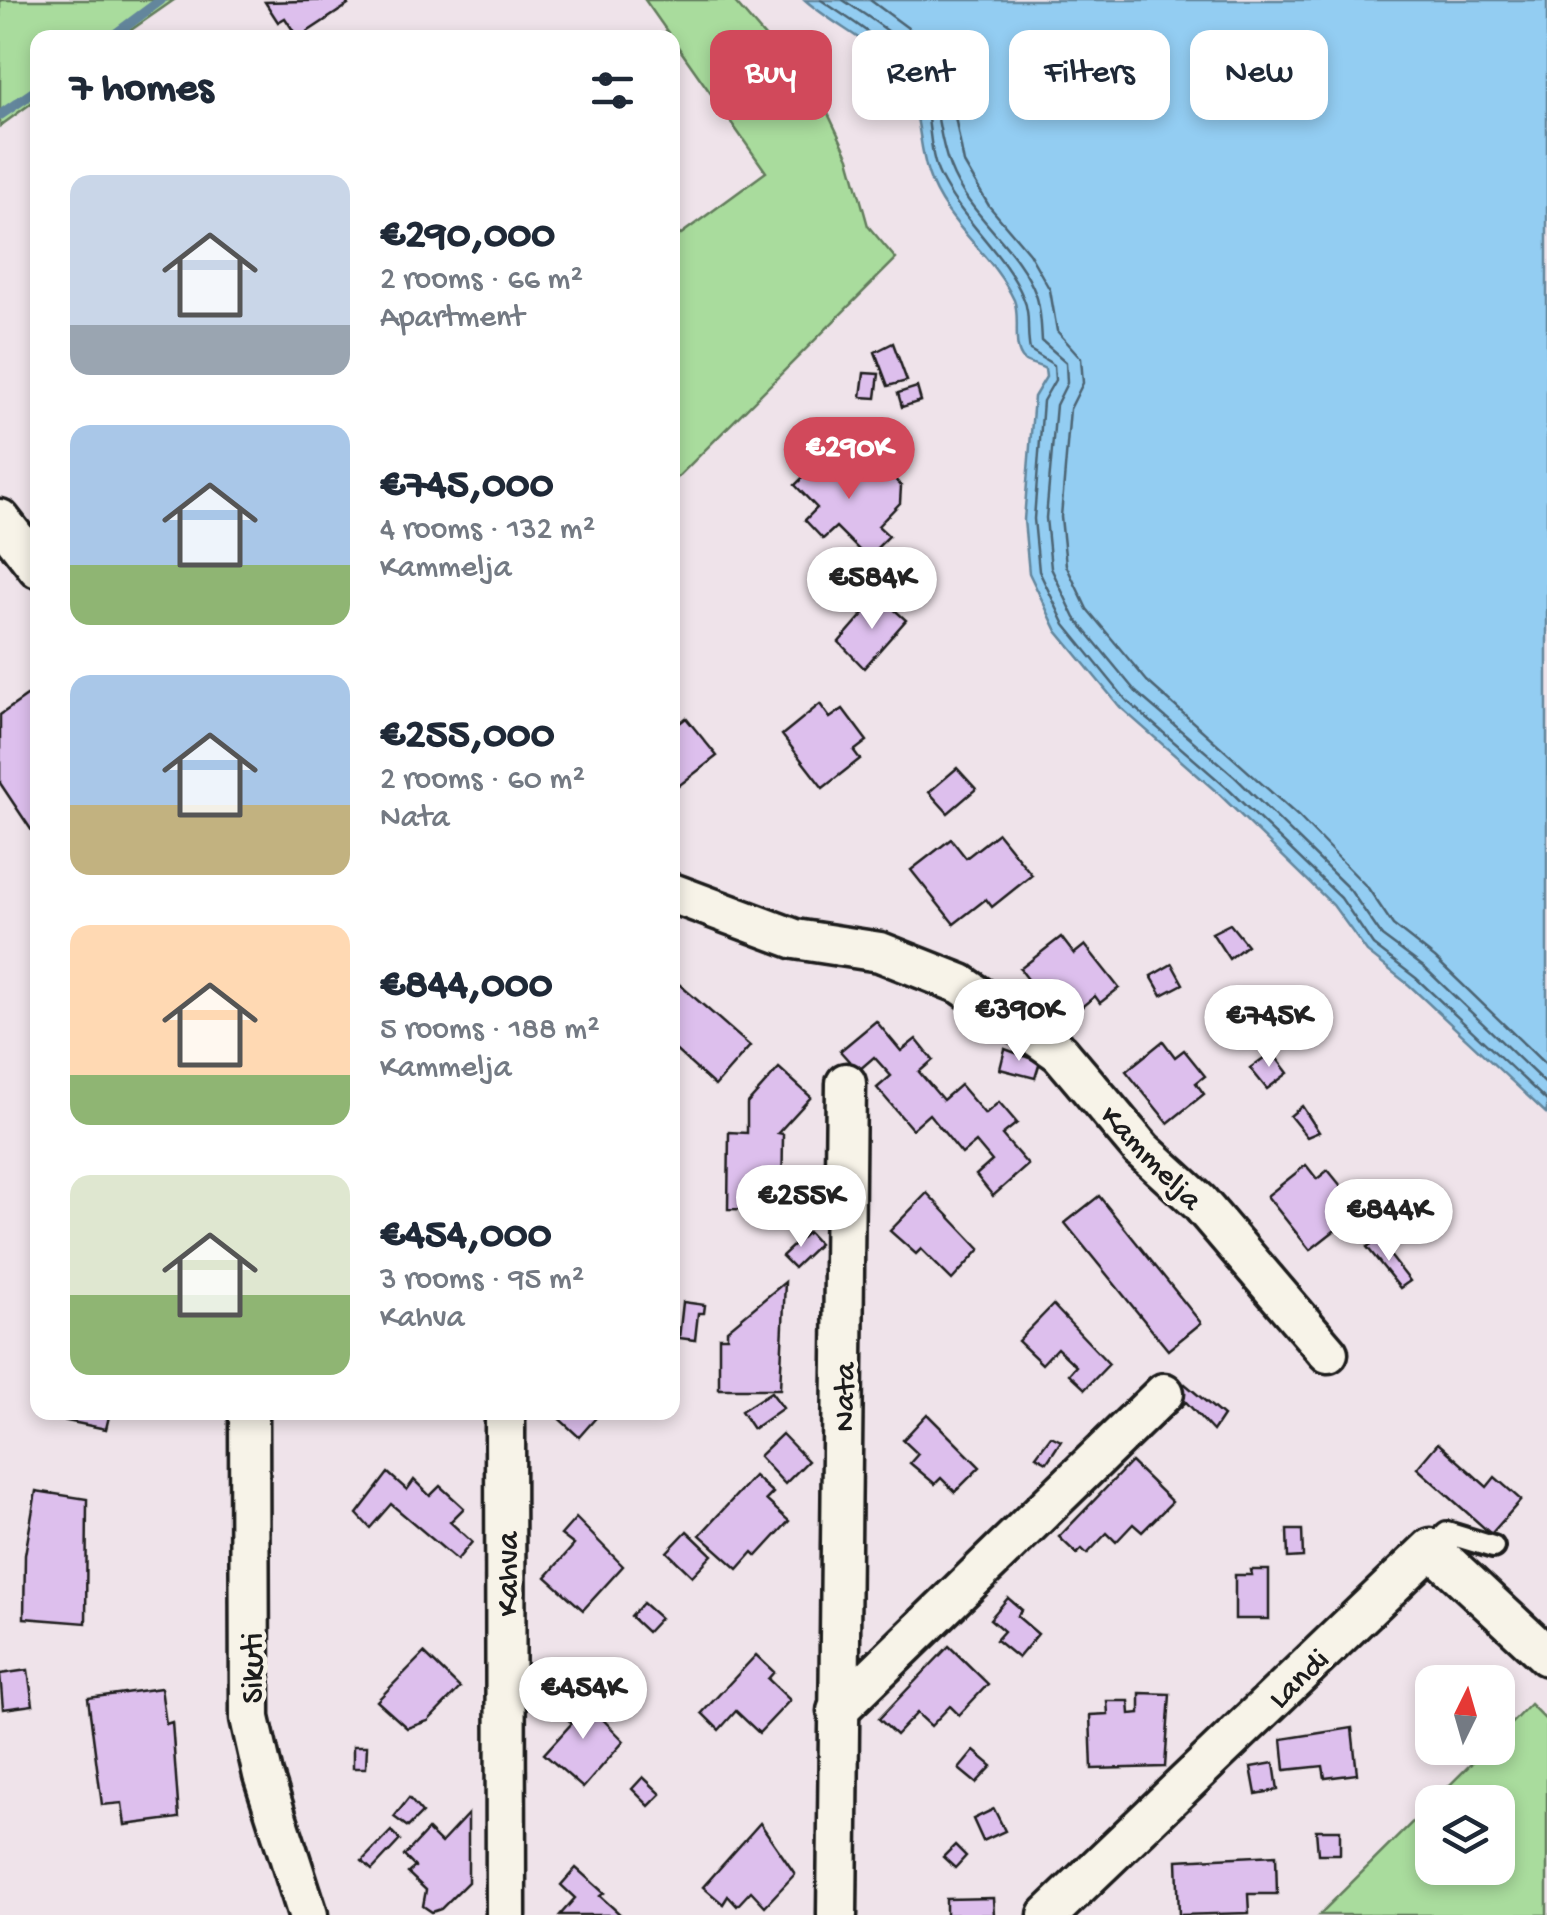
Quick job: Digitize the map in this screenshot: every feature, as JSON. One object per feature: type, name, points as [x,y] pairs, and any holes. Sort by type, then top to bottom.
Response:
[{"type":"street","points":[[0,519],[30,558]]},
{"type":"street","name":"Kammelja","points":[[680,896],[796,939],[880,952],[961,984],[1060,1052],[1142,1150],[1199,1202],[1328,1353]]},
{"type":"street","name":"Nata","points":[[838,1915],[846,1083]]},
{"type":"street","points":[[837,1711],[1164,1393]]},
{"type":"street","name":"Sikuti","points":[[249,1420],[250,1718],[262,1775],[308,1915]]},
{"type":"street","name":"Kahva","points":[[505,1420],[506,1915]]},
{"type":"street","points":[[1431,1548],[1547,1656]]},
{"type":"street","name":"Landi","points":[[1048,1915],[1431,1548]]},
{"type":"lane","points":[[1431,1548],[1447,1533],[1493,1547]]},
{"type":"green space","points":[[0,0],[174,0],[131,30],[30,30],[30,104],[0,126]]},
{"type":"green space","points":[[645,0],[733,0],[759,30],[710,30],[710,92],[680,50],[680,30],[666,30]]},
{"type":"green space","points":[[729,120],[831,120],[849,158],[868,226],[896,259],[680,475],[680,235],[766,172]]},
{"type":"green space","points":[[1530,1704],[1547,1721],[1547,1915],[1319,1915],[1415,1820],[1415,1885],[1515,1885],[1515,1785],[1450,1785],[1470,1765],[1515,1765],[1515,1719]]},
{"type":"water","points":[[805,0],[1547,0],[1547,1114],[1409,985],[1367,952],[1333,905],[1219,794],[1120,707],[1057,631],[1029,573],[1024,520],[1034,397],[1046,377],[1045,369],[1020,355],[1014,300],[935,191],[917,120],[989,120],[989,30],[852,30],[852,34]]},
{"type":"building","points":[[345,0],[348,5],[310,30],[293,30],[285,18],[278,22],[265,2]]},
{"type":"building","points":[[893,343],[907,381],[888,386],[875,352]]},
{"type":"building","points":[[864,373],[879,374],[876,398],[861,397]]},
{"type":"building","points":[[917,387],[921,401],[902,407],[898,393]]},
{"type":"building","points":[[834,447],[867,481],[891,475],[901,486],[900,503],[878,526],[889,536],[867,558],[836,527],[823,539],[805,520],[817,508],[795,485]]},
{"type":"building","points":[[879,596],[906,620],[864,668],[839,642]]},
{"type":"building","points":[[30,694],[30,828],[0,783],[0,715]]},
{"type":"building","points":[[820,704],[830,718],[843,709],[867,741],[854,751],[860,759],[823,788],[782,735]]},
{"type":"building","points":[[686,718],[717,756],[680,785],[680,723]]},
{"type":"building","points":[[957,768],[976,789],[948,813],[929,792]]},
{"type":"building","points":[[998,833],[1032,875],[992,907],[986,899],[954,924],[911,870],[951,839],[966,858]]},
{"type":"building","points":[[1230,924],[1247,945],[1229,959],[1212,933]]},
{"type":"building","points":[[1061,937],[1074,954],[1085,945],[1119,988],[1100,1003],[1095,996],[1062,1023],[1020,969]]},
{"type":"building","points":[[1172,964],[1183,984],[1162,995],[1151,976]]},
{"type":"building","points":[[680,985],[750,1046],[715,1086],[680,1054]]},
{"type":"building","points":[[876,1021],[901,1051],[916,1039],[933,1060],[919,1072],[943,1100],[960,1085],[985,1114],[999,1102],[1017,1123],[1002,1135],[1028,1165],[993,1196],[976,1175],[992,1161],[976,1142],[962,1154],[929,1114],[912,1129],[877,1088],[891,1076],[874,1057],[858,1071],[840,1051]]},
{"type":"building","points":[[1163,1041],[1175,1057],[1184,1050],[1205,1076],[1196,1083],[1204,1094],[1168,1123],[1126,1071]]},
{"type":"building","points":[[1005,1049],[1040,1062],[1035,1078],[1000,1069]]},
{"type":"building","points":[[1272,1052],[1288,1073],[1267,1089],[1250,1068]]},
{"type":"building","points":[[779,1068],[811,1097],[778,1133],[783,1134],[782,1210],[728,1209],[729,1132],[747,1133],[747,1104]]},
{"type":"building","points":[[1302,1106],[1319,1132],[1307,1137],[1290,1116]]},
{"type":"building","points":[[1306,1165],[1317,1179],[1328,1170],[1354,1202],[1341,1212],[1348,1220],[1310,1250],[1267,1196]]},
{"type":"building","points":[[927,1193],[980,1249],[952,1280],[921,1249],[916,1254],[890,1231]]},
{"type":"building","points":[[1099,1196],[1201,1323],[1168,1350],[1065,1223]]},
{"type":"building","points":[[808,1232],[819,1244],[794,1268],[782,1256]]},
{"type":"building","points":[[1378,1240],[1410,1281],[1400,1288],[1367,1247]]},
{"type":"building","points":[[785,1282],[780,1389],[719,1389],[719,1337],[727,1337],[727,1330]]},
{"type":"building","points":[[683,1302],[705,1305],[704,1313],[698,1313],[695,1340],[680,1338]]},
{"type":"building","points":[[1053,1305],[1109,1364],[1085,1389],[1069,1374],[1076,1366],[1057,1348],[1042,1364],[1018,1341]]},
{"type":"building","points":[[1185,1384],[1223,1416],[1213,1431],[1186,1402],[1146,1439],[1137,1430]]},
{"type":"building","points":[[771,1392],[783,1408],[753,1429],[741,1411]]},
{"type":"building","points":[[927,1414],[980,1467],[955,1492],[941,1478],[935,1484],[910,1463],[918,1454],[903,1440]]},
{"type":"building","points":[[62,1420],[108,1420],[106,1429]]},
{"type":"building","points":[[561,1420],[594,1420],[579,1437]]},
{"type":"building","points":[[782,1434],[808,1461],[785,1484],[759,1456]]},
{"type":"building","points":[[1051,1436],[1061,1441],[1047,1462],[1036,1456]]},
{"type":"building","points":[[1438,1443],[1487,1487],[1495,1477],[1521,1500],[1491,1534],[1417,1468]]},
{"type":"building","points":[[1131,1462],[1172,1502],[1142,1532],[1133,1524],[1116,1542],[1107,1533],[1087,1554],[1082,1549],[1077,1554],[1059,1537]]},
{"type":"building","points":[[388,1473],[407,1490],[414,1480],[430,1496],[440,1486],[464,1508],[450,1522],[472,1542],[457,1560],[391,1504],[370,1528],[357,1514]]},
{"type":"building","points":[[754,1476],[773,1493],[766,1500],[789,1521],[757,1556],[753,1552],[738,1569],[700,1535]]},
{"type":"building","points":[[36,1491],[87,1499],[86,1623],[24,1618],[25,1555]]},
{"type":"building","points":[[576,1518],[623,1566],[583,1610],[546,1577],[574,1545],[561,1535]]},
{"type":"building","points":[[1287,1530],[1302,1530],[1303,1557],[1288,1558]]},
{"type":"building","points":[[687,1531],[712,1555],[692,1576],[667,1552]]},
{"type":"building","points":[[1251,1570],[1269,1570],[1269,1619],[1235,1619],[1235,1575],[1252,1575]]},
{"type":"building","points":[[1008,1598],[1022,1610],[1017,1616],[1038,1634],[1018,1658],[996,1640],[1004,1631],[990,1619]]},
{"type":"building","points":[[643,1603],[660,1618],[647,1632],[631,1617]]},
{"type":"building","points":[[949,1646],[988,1684],[959,1715],[950,1706],[931,1726],[917,1713],[896,1735],[879,1719]]},
{"type":"building","points":[[424,1653],[460,1688],[428,1721],[407,1728],[377,1701]]},
{"type":"building","points":[[756,1655],[774,1672],[768,1679],[790,1700],[759,1733],[736,1711],[719,1730],[702,1713]]},
{"type":"building","points":[[28,1670],[33,1705],[3,1709],[0,1674]]},
{"type":"building","points":[[161,1688],[166,1724],[172,1722],[179,1818],[125,1825],[122,1803],[102,1805],[88,1698]]},
{"type":"building","points":[[576,1692],[624,1741],[583,1788],[544,1754],[572,1723],[559,1711]]},
{"type":"building","points":[[1140,1693],[1170,1694],[1165,1767],[1092,1769],[1090,1715],[1108,1714],[1107,1701],[1129,1701],[1130,1714],[1140,1713]]},
{"type":"building","points":[[1352,1728],[1357,1774],[1325,1778],[1323,1766],[1285,1770],[1282,1739]]},
{"type":"building","points":[[353,1746],[367,1746],[366,1768],[353,1768]]},
{"type":"building","points":[[974,1751],[992,1766],[976,1783],[959,1769]]},
{"type":"building","points":[[1274,1763],[1278,1790],[1256,1794],[1251,1767]]},
{"type":"building","points":[[643,1777],[661,1794],[649,1806],[632,1789]]},
{"type":"building","points":[[409,1798],[422,1813],[408,1827],[394,1817]]},
{"type":"building","points":[[994,1809],[1005,1831],[983,1841],[973,1819]]},
{"type":"building","points":[[468,1814],[468,1882],[441,1909],[432,1912],[423,1906],[426,1890],[408,1873],[415,1867],[404,1856],[428,1830],[441,1843]]},
{"type":"building","points":[[760,1823],[795,1874],[765,1906],[751,1891],[737,1906],[728,1896],[723,1904],[703,1887]]},
{"type":"building","points":[[1316,1830],[1340,1830],[1340,1854],[1318,1854]]},
{"type":"building","points":[[391,1831],[400,1840],[372,1870],[362,1861]]},
{"type":"building","points":[[955,1845],[966,1856],[955,1868],[943,1857]]},
{"type":"building","points":[[1276,1855],[1277,1894],[1248,1894],[1249,1913],[1179,1915],[1177,1860]]},
{"type":"building","points":[[576,1868],[621,1915],[560,1915],[575,1898],[561,1885]]},
{"type":"building","points":[[993,1898],[994,1915],[946,1915],[946,1899]]},
{"type":"waterway","points":[[121,30],[161,0]]},
{"type":"waterway","points":[[0,115],[30,94]]}]
